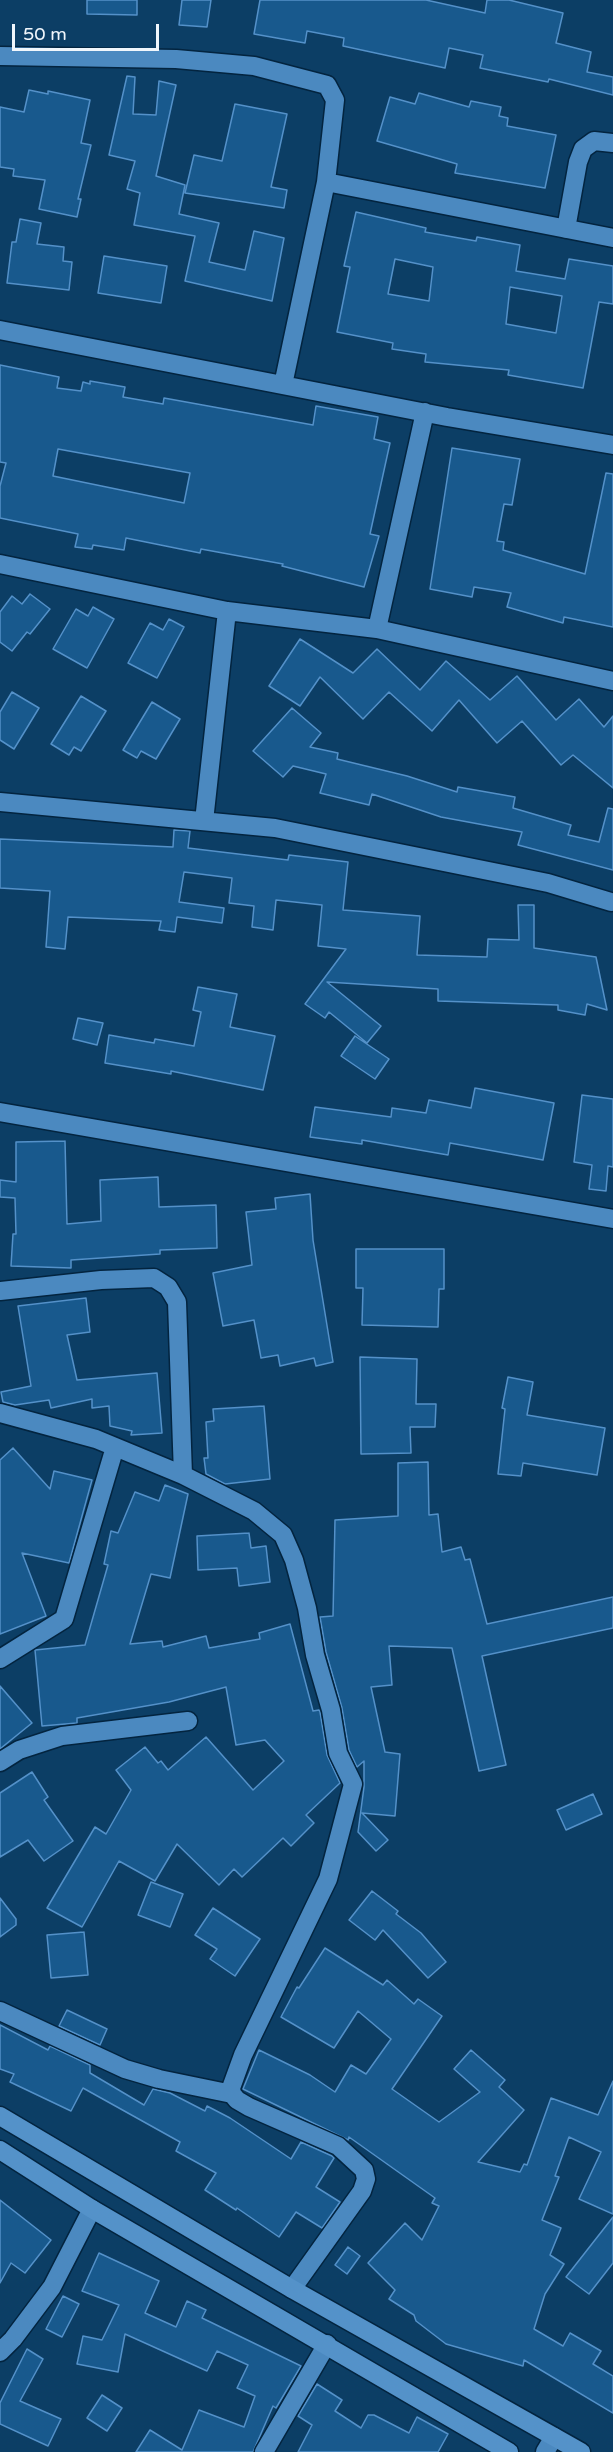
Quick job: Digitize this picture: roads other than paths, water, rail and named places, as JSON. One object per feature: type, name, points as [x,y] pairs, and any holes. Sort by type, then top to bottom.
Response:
[{"type":"main road","points":[[0,2116],[549,2444],[581,2452]]},
{"type":"main road","points":[[0,2150],[92,2209],[509,2452]]},
{"type":"street","points":[[0,56],[198,61],[254,66],[327,85],[335,100],[326,182],[283,385]]},
{"type":"street","points":[[566,229],[578,162],[583,149],[594,141],[613,143]]},
{"type":"street","points":[[326,182],[613,238]]},
{"type":"street","points":[[0,330],[425,412],[613,445]]},
{"type":"street","points":[[377,629],[425,412]]},
{"type":"street","points":[[0,564],[227,611],[377,629],[613,681]]},
{"type":"street","points":[[204,821],[227,611]]},
{"type":"street","points":[[0,802],[275,828],[548,883],[611,902]]},
{"type":"street","points":[[0,1112],[613,1219]]},
{"type":"street","points":[[0,1291],[101,1280],[154,1278],[168,1287],[177,1302],[183,1475]]},
{"type":"street","points":[[0,1413],[96,1439],[183,1475],[254,1511],[283,1535],[294,1560],[307,1608],[315,1655],[331,1710],[338,1753],[353,1784],[328,1879],[240,2064],[231,2088],[232,2094]]},
{"type":"street","points":[[0,1659],[64,1619],[115,1447]]},
{"type":"street","points":[[0,1762],[19,1750],[63,1736],[188,1720]]},
{"type":"street","points":[[0,2011],[125,2068],[159,2079],[232,2094],[249,2107],[338,2146],[364,2170],[366,2179],[362,2191],[292,2289]]},
{"type":"street","points":[[0,2352],[13,2339],[52,2287],[92,2209]]},
{"type":"street","points":[[264,2452],[327,2344]]}]
